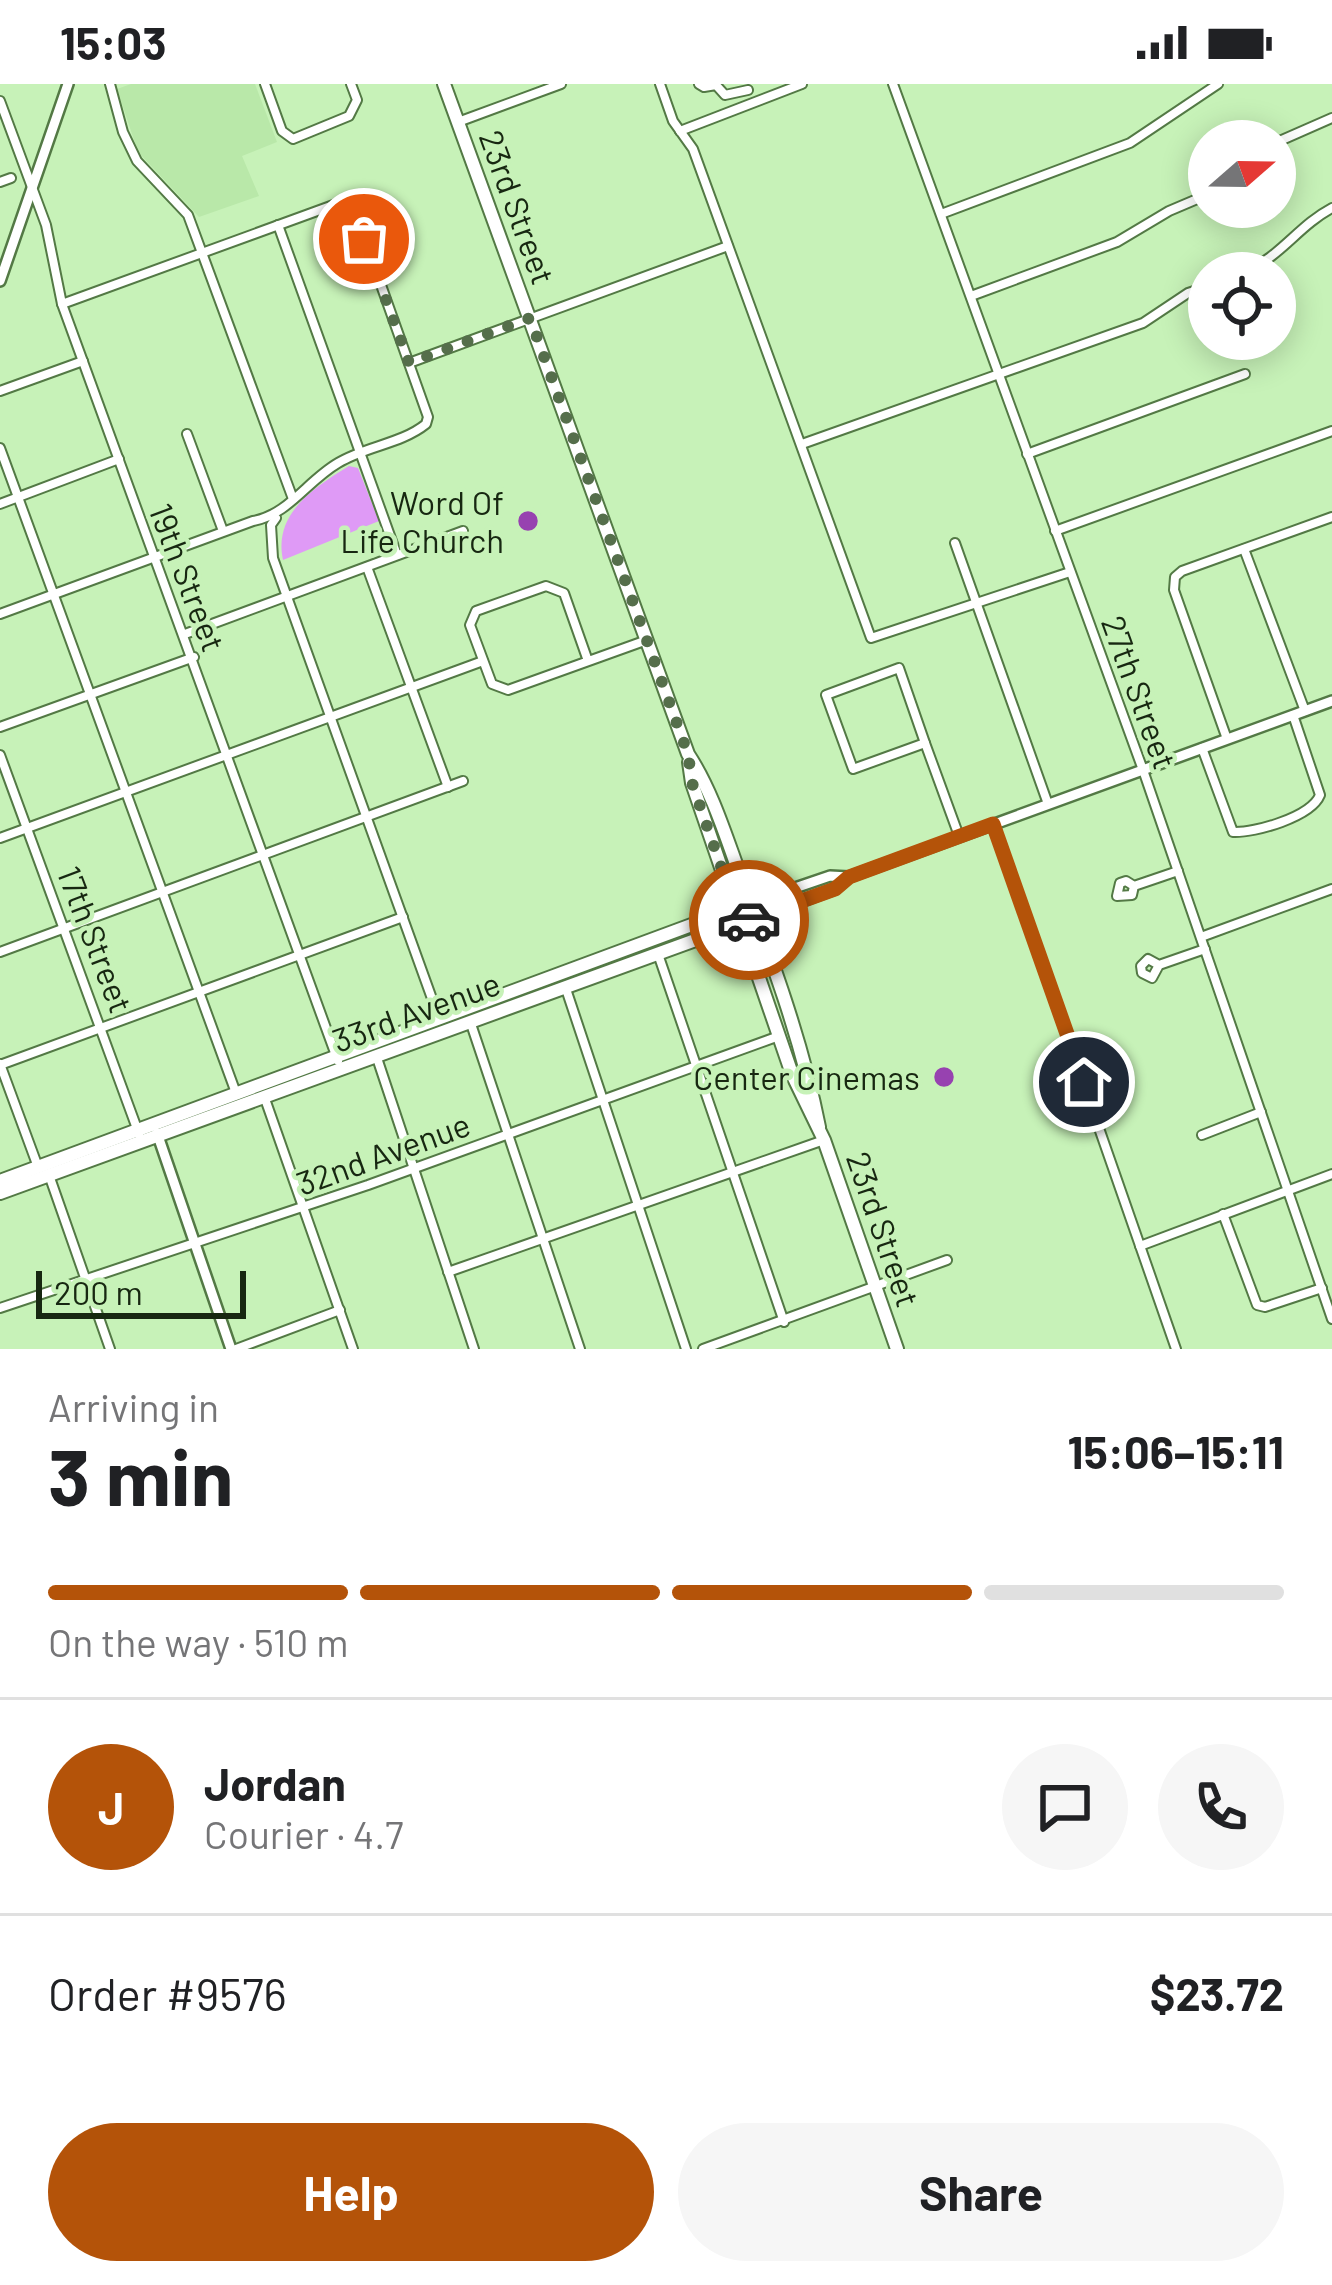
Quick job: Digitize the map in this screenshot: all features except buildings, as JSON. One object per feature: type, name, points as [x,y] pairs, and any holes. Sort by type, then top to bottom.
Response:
[{"type":"highway","name":"23rd Street","points":[[444,84],[688,754],[692,783],[792,1074],[821,1133],[897,1349]]},
{"type":"highway","name":"23rd Street","points":[[688,754],[704,778],[751,903],[807,1069],[821,1133]]},
{"type":"highway","name":"33rd Avenue","points":[[156,1130],[237,1094],[470,1020],[751,903]]},
{"type":"highway","name":"33rd Avenue","points":[[374,1049],[439,1020],[658,954],[756,918]]},
{"type":"highway","name":"33rd Avenue","points":[[0,1193],[44,1171],[264,1096],[339,1062]]},
{"type":"highway","name":"33rd Avenue","points":[[0,1181],[44,1171]]},
{"type":"main road","points":[[0,280],[68,84]]},
{"type":"main road","name":"33rd Avenue","points":[[756,918],[835,889],[849,877],[1332,700]]},
{"type":"main road","name":"33rd Avenue","points":[[751,903],[830,876],[849,877]]},
{"type":"main road","points":[[156,1130],[234,1349]]},
{"type":"street","points":[[110,84],[123,132],[137,161],[188,215],[293,499]]},
{"type":"street","points":[[265,84],[282,131],[293,139],[353,112],[357,100],[351,84]]},
{"type":"street","points":[[458,122],[561,84]]},
{"type":"street","points":[[660,84],[692,149],[871,638],[1070,572]]},
{"type":"street","points":[[699,84],[716,85],[725,94],[745,87],[753,102]]},
{"type":"street","points":[[680,131],[802,84]]},
{"type":"street","name":"27th Street","points":[[893,84],[1143,770],[1332,1319]]},
{"type":"street","points":[[941,214],[1130,143],[1218,84]]},
{"type":"street","name":"19th Street","points":[[0,101],[46,225],[62,304],[339,1062]]},
{"type":"street","points":[[1296,134],[1332,118]]},
{"type":"street","points":[[0,182],[11,178]]},
{"type":"street","points":[[62,304],[339,203],[352,209],[428,417],[422,428],[339,462],[293,499],[271,525],[274,559],[439,1020]]},
{"type":"street","points":[[971,296],[1117,242],[1188,203]]},
{"type":"street","points":[[1281,252],[1311,220],[1332,208]]},
{"type":"street","points":[[278,225],[397,555]]},
{"type":"street","points":[[409,363],[728,246]]},
{"type":"street","points":[[802,445],[1143,322],[1188,293]]},
{"type":"street","points":[[0,391],[83,361]]},
{"type":"street","points":[[1027,454],[1246,374]]},
{"type":"street","points":[[1055,531],[1332,431]]},
{"type":"street","points":[[187,434],[223,531]]},
{"type":"street","points":[[0,448],[237,1094]]},
{"type":"street","points":[[0,504],[119,459]]},
{"type":"street","points":[[0,614],[223,531],[276,517]]},
{"type":"street","points":[[1227,739],[1179,604],[1175,577],[1332,517]]},
{"type":"street","points":[[185,634],[463,531]]},
{"type":"street","points":[[955,543],[1048,804]]},
{"type":"street","points":[[1244,548],[1305,711]]},
{"type":"street","points":[[367,567],[448,787]]},
{"type":"street","points":[[588,661],[563,593],[546,586],[476,611],[470,625],[491,684],[508,690],[647,640]]},
{"type":"street","points":[[0,728],[194,657]]},
{"type":"street","points":[[0,838],[483,661]]},
{"type":"street","points":[[925,742],[853,769],[826,695],[898,668],[925,742],[958,836]]},
{"type":"street","points":[[1202,748],[1233,832],[1246,832],[1312,808],[1320,795],[1293,715]]},
{"type":"street","name":"17th Street","points":[[0,755],[140,1136]]},
{"type":"street","points":[[0,952],[463,782]]},
{"type":"street","points":[[993,824],[1176,1349]]},
{"type":"street","points":[[1134,886],[1178,871]]},
{"type":"street","points":[[1201,937],[1332,889]]},
{"type":"street","points":[[110,1349],[0,1064],[403,917]]},
{"type":"street","points":[[1159,964],[1205,949]]},
{"type":"street","points":[[658,954],[784,1322]]},
{"type":"street","points":[[562,980],[686,1349]]},
{"type":"street","points":[[470,1020],[580,1349]]},
{"type":"street","name":"32nd Avenue","points":[[0,1308],[303,1207],[779,1036]]},
{"type":"street","points":[[374,1049],[474,1349]]},
{"type":"street","points":[[264,1096],[352,1349]]},
{"type":"street","points":[[1202,1135],[1261,1112]]},
{"type":"street","points":[[448,1272],[734,1172],[821,1133]]},
{"type":"street","points":[[1140,1246],[1332,1174]]},
{"type":"street","points":[[1223,1214],[1257,1305],[1322,1288]]},
{"type":"street","points":[[703,1349],[947,1260]]},
{"type":"street","points":[[234,1349],[340,1310]]},
{"type":"shaded area","points":[[131,84],[255,84],[277,142],[242,156],[259,196],[199,217],[138,152],[117,89]]},
{"type":"shaded area","points":[[349,466],[358,468],[379,521],[283,560],[281,544],[290,516],[310,493]]},
{"type":"way so far","points":[[364,239],[409,363],[530,318],[688,754],[692,783],[741,924],[749,920]]},
{"type":"place","name":"Word Of Life Church","points":[[528,521]]},
{"type":"place","name":"Center Cinemas","points":[[944,1077]]},
{"type":"route","points":[[749,920],[993,824],[1084,1082]]}]
